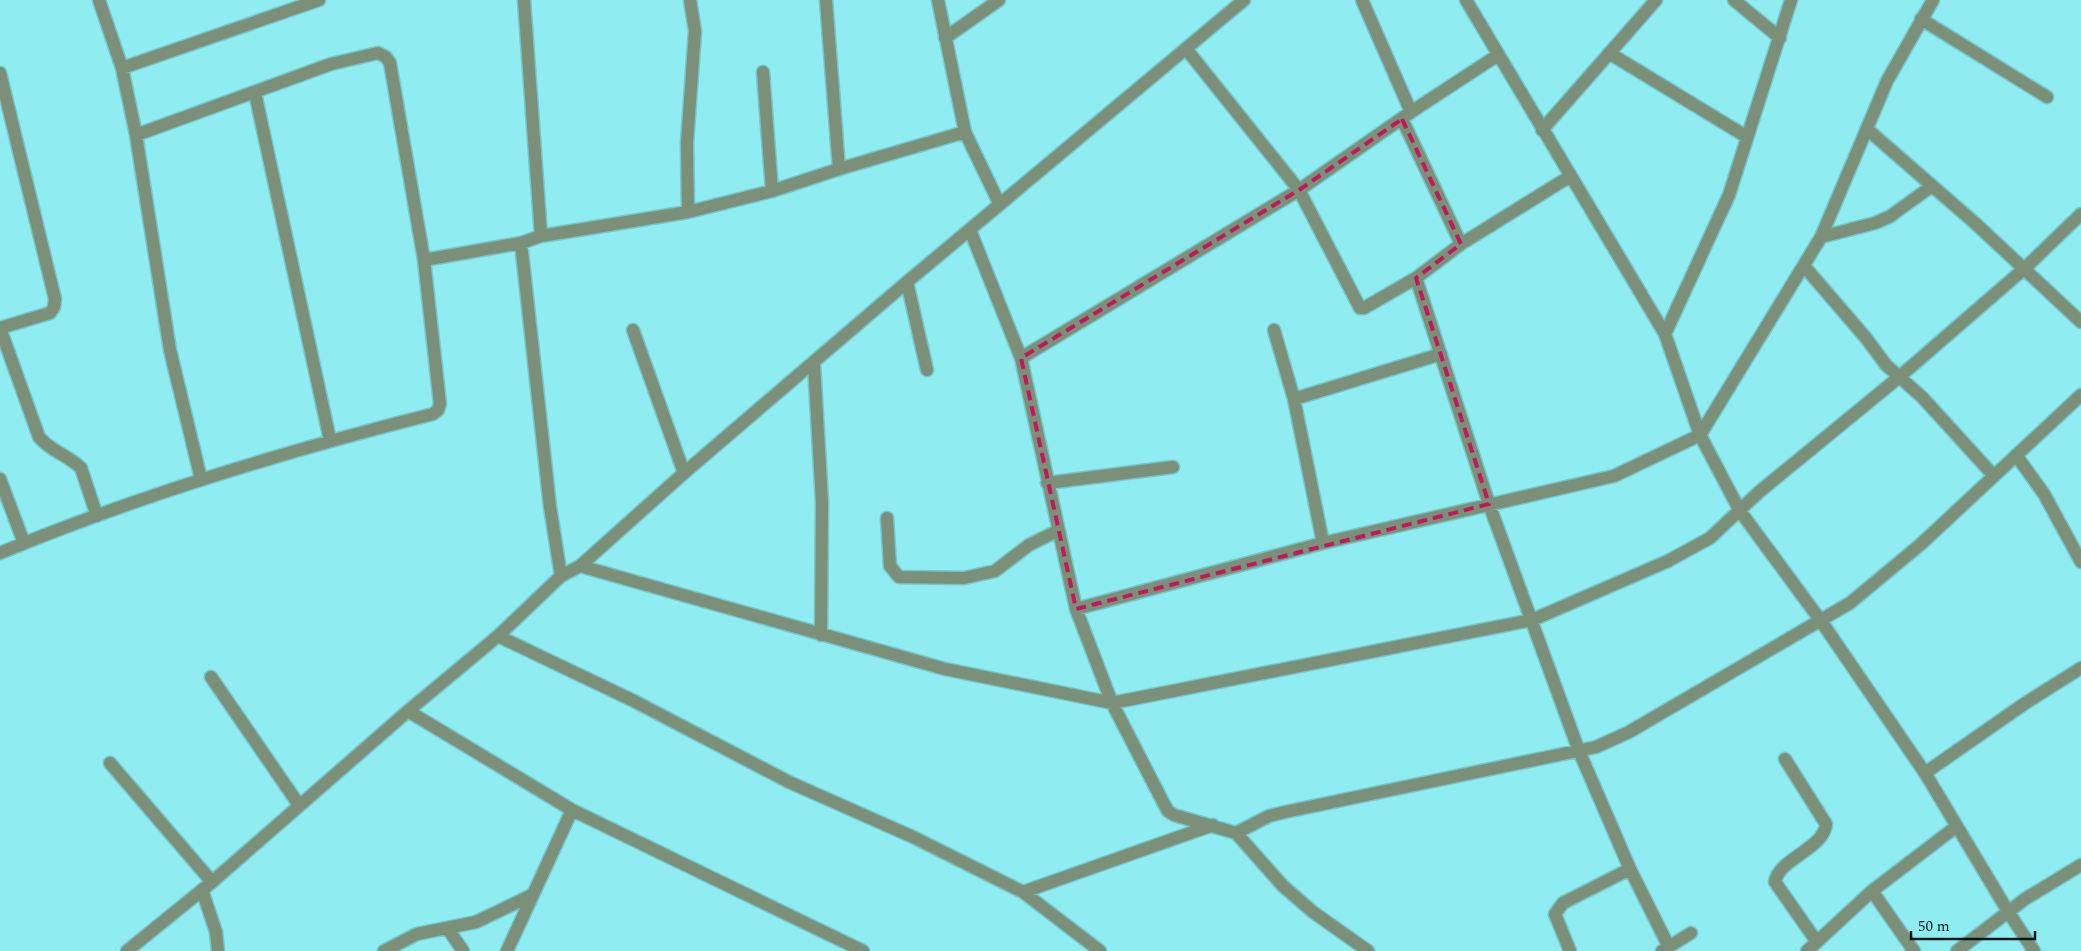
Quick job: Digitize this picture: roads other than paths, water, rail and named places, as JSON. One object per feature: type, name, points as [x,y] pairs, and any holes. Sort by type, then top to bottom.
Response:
[{"type":"street","points":[[98,0],[122,68],[136,135],[170,350],[202,479]]},
{"type":"street","points":[[122,68],[319,0]]},
{"type":"street","points":[[524,0],[541,236]]},
{"type":"street","points":[[688,212],[687,143],[695,31],[690,0]]},
{"type":"street","points":[[826,0],[838,169]]},
{"type":"street","points":[[938,0],[944,38],[965,132],[999,204]]},
{"type":"street","points":[[944,38],[999,0]]},
{"type":"street","points":[[127,951],[207,886],[408,711],[498,636],[561,576],[580,566],[684,473],[814,364],[907,282],[1187,50],[1244,0]]},
{"type":"street","points":[[1362,0],[1406,116],[1461,244]]},
{"type":"street","points":[[1466,0],[1569,177],[1665,334],[1700,435],[1740,511],[1821,621],[1925,773],[2034,951]]},
{"type":"street","points":[[1542,130],[1656,0]]},
{"type":"street","points":[[1734,0],[1780,38]]},
{"type":"street","points":[[1665,334],[1729,195],[1791,0]]},
{"type":"street","points":[[1076,609],[1323,543],[1614,476],[1700,435],[1822,237],[1887,81],[1933,0]]},
{"type":"street","points":[[1921,19],[2047,96]]},
{"type":"street","points":[[1187,50],[1299,190],[1360,308],[1364,308],[1416,278],[1461,244],[1569,177]]},
{"type":"street","points":[[0,553],[202,479],[330,440],[433,414],[438,410],[440,404],[424,260],[390,63],[386,57],[378,53],[331,64],[136,135]]},
{"type":"street","points":[[1610,53],[1747,138]]},
{"type":"street","points":[[1021,358],[1299,190],[1498,55]]},
{"type":"street","points":[[763,72],[772,191]]},
{"type":"street","points":[[0,73],[55,299],[54,307],[50,313],[0,328],[39,436],[48,446],[75,461],[81,468],[98,516]]},
{"type":"street","points":[[255,93],[330,440]]},
{"type":"street","points":[[1866,129],[2025,268],[2081,322]]},
{"type":"street","points":[[424,260],[520,243],[541,236],[688,212],[772,191],[838,169],[965,132]]},
{"type":"street","points":[[1822,237],[1875,224],[1932,186]]},
{"type":"street","points":[[580,566],[945,669],[1112,704],[1532,620],[1668,561],[1710,538],[1759,492],[1898,378],[2025,268],[2081,214]]},
{"type":"street","points":[[970,230],[1021,358],[1057,531],[1076,609],[1112,704],[1168,811],[1236,833],[1282,886],[1313,912],[1368,951]]},
{"type":"street","points":[[520,243],[550,507],[561,576]]},
{"type":"street","points":[[1804,266],[1898,378],[1922,398],[1994,476]]},
{"type":"street","points":[[1416,278],[1489,504],[1579,751],[1665,949],[1691,933]]},
{"type":"street","points":[[907,282],[927,370]]},
{"type":"street","points":[[633,330],[684,473]]},
{"type":"street","points":[[1274,330],[1294,400],[1323,543]]},
{"type":"street","points":[[1294,400],[1441,354]]},
{"type":"street","points":[[814,364],[822,502],[821,634]]},
{"type":"street","points":[[1236,833],[1269,816],[1579,751],[1596,747],[1629,732],[1850,603],[1921,544],[2081,395]]},
{"type":"street","points":[[2016,455],[2044,494],[2081,562]]},
{"type":"street","points":[[1047,483],[1173,467]]},
{"type":"street","points":[[0,479],[24,543]]},
{"type":"street","points":[[887,518],[890,566],[899,577],[911,579],[964,578],[995,571],[1029,545],[1057,531]]},
{"type":"street","points":[[498,636],[634,701],[789,782],[913,837],[1023,892],[1100,951]]},
{"type":"street","points":[[1925,773],[2024,704],[2081,668]]},
{"type":"street","points":[[211,677],[299,805]]},
{"type":"street","points":[[408,711],[572,810],[863,951]]},
{"type":"street","points":[[1785,759],[1826,824],[1823,834],[1780,872],[1775,882],[1817,942]]},
{"type":"street","points":[[110,763],[207,886],[218,951]]},
{"type":"street","points":[[507,951],[572,810]]},
{"type":"street","points":[[1023,892],[1213,825]]},
{"type":"street","points":[[1807,951],[1872,891],[1957,826]]},
{"type":"street","points":[[1957,951],[2026,899],[2081,865]]},
{"type":"street","points":[[1570,951],[1555,914],[1557,908],[1563,903],[1630,869]]},
{"type":"street","points":[[1872,891],[1914,951]]},
{"type":"street","points":[[384,951],[417,934],[476,922],[532,895]]},
{"type":"street","points":[[448,929],[463,951]]}]
